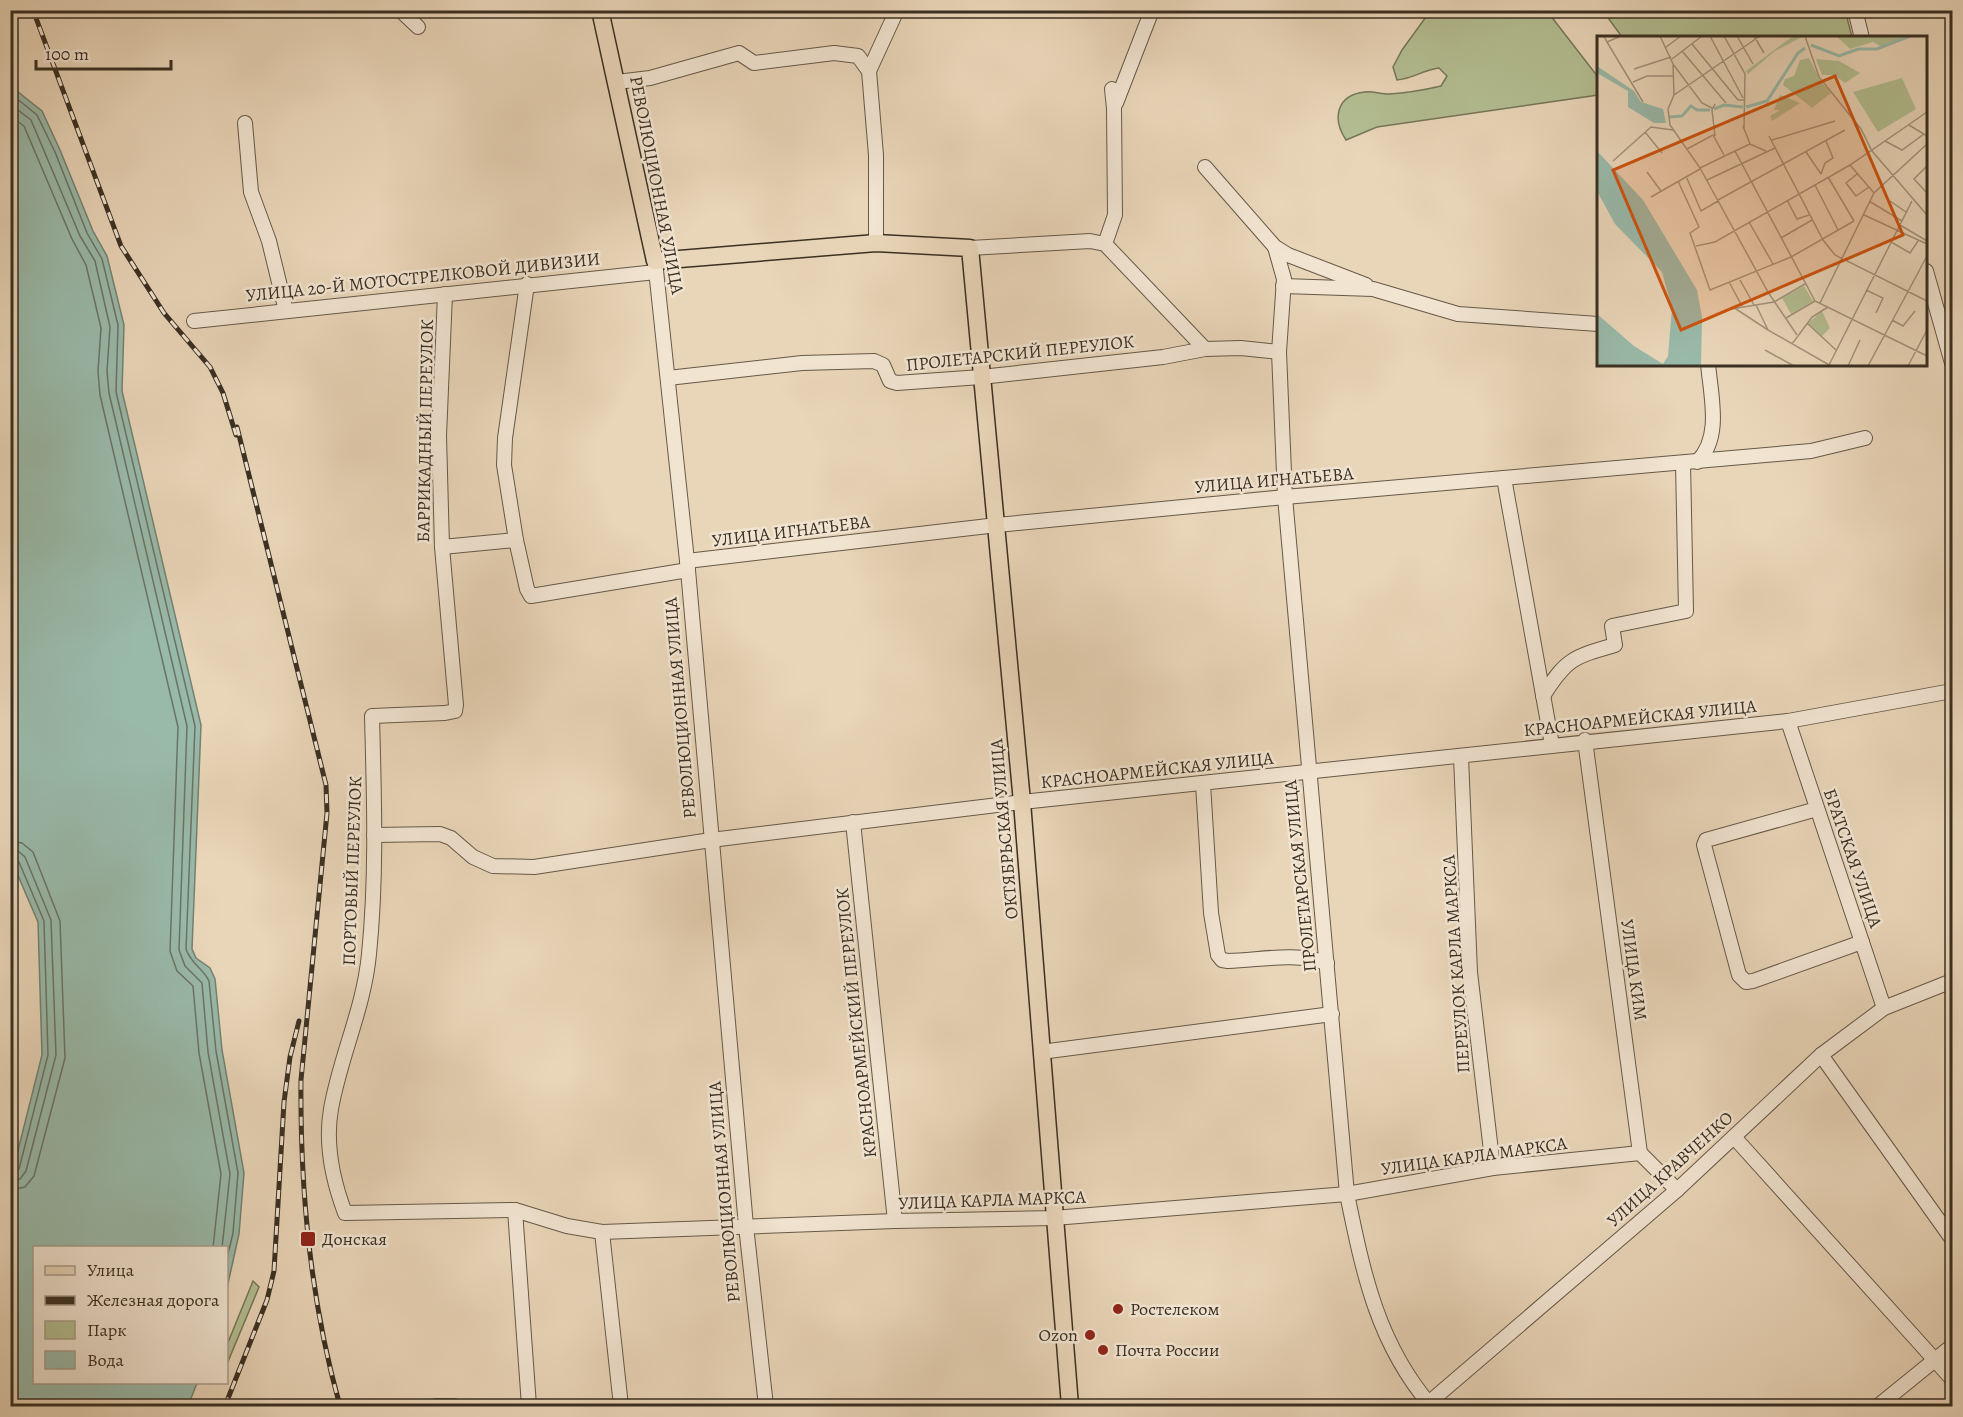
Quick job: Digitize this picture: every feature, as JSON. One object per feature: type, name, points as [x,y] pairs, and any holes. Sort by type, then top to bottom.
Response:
[{"type":"main road","name":"РЕВОЛЮЦИОННАЯ УЛИЦА","points":[[600,10],[656,266]]},
{"type":"main road","name":"УЛИЦА 20-Й МОТОСТРЕЛКОВОЙ ДИВИЗИИ","points":[[656,266],[876,243],[970,248]]},
{"type":"main road","name":"ОКТЯБРЬСКАЯ УЛИЦА","points":[[970,248],[1022,802],[1070,1407]]},
{"type":"street","points":[[400,10],[418,27]]},
{"type":"street","points":[[870,71],[897,10]]},
{"type":"street","points":[[1114,108],[1152,10]]},
{"type":"street","points":[[1855,10],[1862,36]]},
{"type":"street","points":[[617,82],[650,78],[739,53],[754,63],[811,55],[852,54],[865,62],[870,71],[876,155],[876,243]]},
{"type":"street","points":[[1112,89],[1115,215],[1105,244],[1205,349]]},
{"type":"street","points":[[245,123],[251,192],[269,241],[286,311]]},
{"type":"street","points":[[1205,167],[1275,247],[1288,255],[1382,291],[1458,314],[1597,324]]},
{"type":"street","name":"УЛИЦА 20-Й МОТОСТРЕЛКОВОЙ ДИВИЗИИ","points":[[970,248],[1090,241],[1105,244]]},
{"type":"street","name":"ПРОЛЕТАРСКАЯ УЛИЦА","points":[[1275,247],[1282,266],[1283,286],[1279,352],[1285,497],[1347,1194],[1365,1281],[1390,1349],[1428,1406]]},
{"type":"street","name":"УЛИЦА 20-Й МОТОСТРЕЛКОВОЙ ДИВИЗИИ","points":[[194,321],[445,294],[656,266]]},
{"type":"street","name":"РЕВОЛЮЦИОННАЯ УЛИЦА","points":[[656,266],[687,566],[746,1226],[766,1407]]},
{"type":"street","points":[[1927,275],[1953,363]]},
{"type":"street","points":[[442,547],[516,540],[504,465],[505,438],[527,284]]},
{"type":"street","points":[[1283,286],[1382,291]]},
{"type":"street","name":"БАРРИКАДНЫЙ ПЕРЕУЛОК","points":[[445,294],[440,436],[442,547],[455,711]]},
{"type":"street","name":"ПРОЛЕТАРСКИЙ ПЕРЕУЛОК","points":[[669,378],[802,363],[874,361],[883,365],[892,383],[981,377],[1163,357],[1205,349],[1241,348],[1279,352]]},
{"type":"street","points":[[1543,696],[1558,672],[1575,657],[1614,645],[1612,626],[1686,611],[1690,463],[1706,453],[1712,441],[1708,366]]},
{"type":"street","name":"УЛИЦА ИГНАТЬЕВА","points":[[516,540],[527,589],[531,596],[687,566],[997,525],[1285,497],[1811,451],[1865,438]]},
{"type":"street","points":[[1504,478],[1552,746]]},
{"type":"street","name":"КРАСНОАРМЕЙСКАЯ УЛИЦА","points":[[374,835],[440,834],[451,838],[473,857],[493,866],[534,867],[711,840],[1022,802],[1788,721],[1953,692]]},
{"type":"street","name":"ПОРТОВЫЙ ПЕРЕУЛОК","points":[[345,1213],[331,1153],[330,1111],[365,986],[369,953],[374,835],[372,716],[455,711]]},
{"type":"street","name":"БРАТСКАЯ УЛИЦА","points":[[1788,721],[1884,1008]]},
{"type":"street","name":"УЛИЦА КИМ","points":[[1585,741],[1640,1153]]},
{"type":"street","name":"ПЕРЕУЛОК КАРЛА МАРКСА","points":[[1461,757],[1470,972],[1493,1168]]},
{"type":"street","points":[[1203,784],[1211,913],[1218,956],[1228,961],[1288,956],[1310,957],[1327,963]]},
{"type":"street","points":[[1817,809],[1706,840],[1704,845],[1739,975],[1746,982],[1753,981],[1862,942]]},
{"type":"street","name":"КРАСНОАРМЕЙСКИЙ ПЕРЕУЛОК","points":[[853,822],[895,1221]]},
{"type":"street","name":"УЛИЦА КРАВЧЕНКО","points":[[1428,1406],[1677,1190],[1821,1055],[1884,1008],[1953,981]]},
{"type":"street","points":[[1041,1052],[1332,1014]]},
{"type":"street","points":[[1821,1055],[1953,1239]]},
{"type":"street","points":[[1734,1137],[1953,1379]]},
{"type":"street","points":[[1640,1153],[1677,1190]]},
{"type":"street","name":"УЛИЦА КАРЛА МАРКСА","points":[[345,1213],[515,1210],[567,1226],[602,1232],[895,1221],[1054,1218],[1347,1194],[1493,1168],[1640,1153]]},
{"type":"street","points":[[515,1210],[529,1407]]},
{"type":"street","points":[[602,1232],[621,1407]]},
{"type":"street","points":[[1878,1407],[1953,1346]]},
{"type":"street","points":[[436,1407],[454,1407]]},
{"type":"green space","points":[[1431,10],[1547,11],[1597,76],[1597,95],[1377,127],[1346,140],[1339,124],[1339,109],[1348,98],[1355,94],[1371,92],[1395,94],[1441,86],[1447,76],[1439,68],[1397,80],[1393,67],[1402,50]]},
{"type":"green space","points":[[1812,10],[1846,14],[1852,36],[1621,36],[1603,11]]},
{"type":"green space","points":[[253,1281],[259,1287],[228,1362],[228,1343]]},
{"type":"water","points":[[10,11],[15,20],[18,38],[13,88],[42,111],[93,231],[107,256],[124,325],[122,391],[201,725],[192,949],[196,958],[210,968],[215,979],[222,1050],[244,1173],[239,1234],[228,1284],[228,1246],[33,1246],[33,1384],[197,1384],[188,1406],[11,1406],[11,1178],[42,1055],[38,922],[10,857]]},
{"type":"railway","points":[[33,10],[121,246],[164,313],[210,367],[223,393],[236,435]]},
{"type":"railway","points":[[237,427],[326,785],[327,813],[301,1080],[301,1121],[305,1204],[314,1285],[340,1406]]},
{"type":"railway","points":[[225,1406],[267,1300],[274,1271],[284,1102],[290,1057],[299,1021]]},
{"type":"place","name":"Донская","points":[[308,1239]]},
{"type":"place","name":"Ростелеком","points":[[1118,1309]]},
{"type":"place","name":"Ozon","points":[[1090,1335]]},
{"type":"place","name":"Почта России","points":[[1103,1350]]}]
